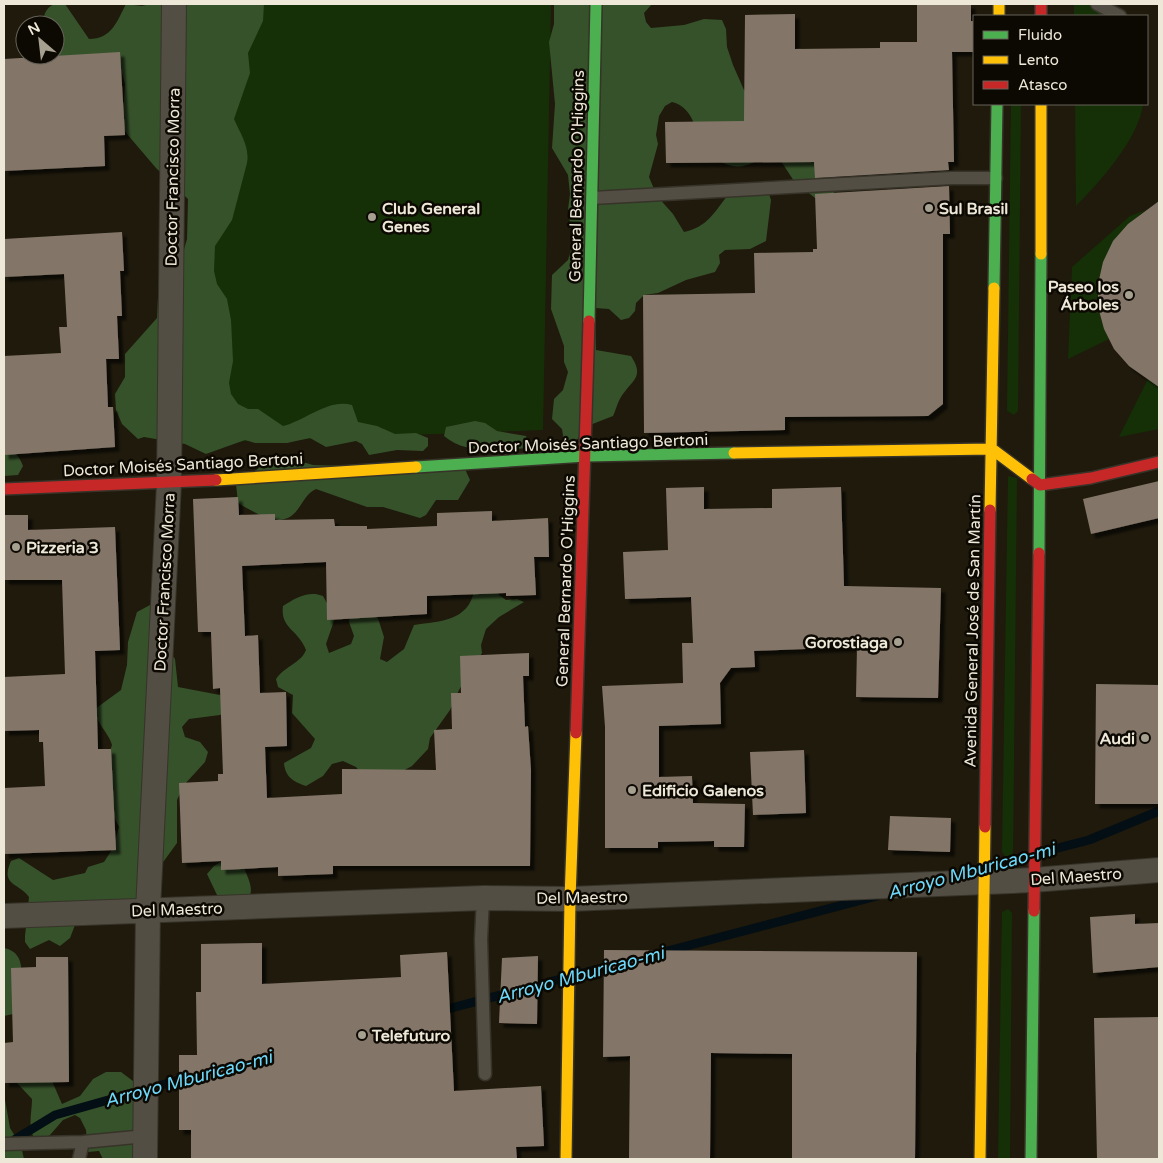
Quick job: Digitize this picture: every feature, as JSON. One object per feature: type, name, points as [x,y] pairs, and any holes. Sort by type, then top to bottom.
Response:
[{"type":"main road","name":"General Bernardo O'Higgins","points":[[566,1159],[570,899],[586,456],[596,4]]},
{"type":"main road","name":"Avenida General José de San Martín","points":[[981,1158],[997,105]]},
{"type":"main road","points":[[1030,1159],[1040,485],[1041,105]]},
{"type":"main road","name":"Doctor Moisés Santiago Bertoni","points":[[4,489],[169,483],[586,456],[992,448]]},
{"type":"main road","points":[[992,448],[1040,485],[1091,478],[1159,462]]},
{"type":"street","name":"Doctor Francisco Morra","points":[[146,1148],[148,910],[169,483],[174,4]]},
{"type":"street","name":"Del Maestro","points":[[4,916],[483,898],[570,899],[1033,880],[1159,870]]},
{"type":"lane","points":[[1097,4],[1118,15]]},
{"type":"lane","points":[[592,198],[952,178],[996,178]]},
{"type":"lane","points":[[483,898],[481,940],[484,1074]]},
{"type":"lane","points":[[4,1144],[83,1142],[146,1148]]},
{"type":"lane","points":[[79,1159],[83,1142]]},
{"type":"green space","points":[[54,4],[65,4],[89,39],[103,36],[113,28],[126,4],[142,6],[150,4],[264,4],[263,21],[248,53],[250,73],[234,119],[246,146],[247,163],[232,220],[215,246],[214,271],[217,284],[227,299],[231,320],[233,361],[229,383],[231,394],[238,404],[248,409],[258,409],[283,426],[335,404],[352,405],[358,422],[377,426],[395,434],[416,433],[428,438],[428,446],[423,451],[397,450],[369,455],[362,444],[356,441],[326,447],[310,438],[287,443],[255,443],[245,440],[206,454],[185,444],[144,437],[138,439],[122,424],[116,410],[115,394],[125,377],[125,354],[157,318],[159,275],[179,267],[187,239],[188,199],[156,168],[122,126],[125,84],[121,69],[65,59],[65,15],[44,15]]},
{"type":"green space","name":"Club General Genes","points":[[199,4],[551,4],[543,430],[195,443]]},
{"type":"green space","points":[[554,4],[652,4],[644,13],[646,22],[651,28],[684,25],[704,19],[722,20],[726,29],[727,47],[744,90],[833,157],[834,196],[815,198],[794,181],[773,149],[754,162],[739,166],[732,166],[703,153],[694,122],[686,110],[672,102],[665,106],[659,116],[656,135],[658,144],[649,177],[657,196],[673,214],[684,232],[699,227],[704,223],[714,214],[727,196],[768,191],[771,200],[766,241],[750,249],[725,250],[719,255],[720,263],[715,272],[686,280],[658,293],[644,295],[636,303],[635,311],[629,318],[621,320],[609,309],[595,308],[596,350],[631,356],[637,368],[637,373],[634,381],[621,396],[613,416],[590,425],[572,445],[564,442],[562,429],[552,419],[554,399],[563,390],[568,372],[564,362],[564,346],[551,309],[552,275],[568,260],[573,243],[568,210],[570,194],[568,175],[552,148],[555,104],[549,42],[554,24]]},
{"type":"green space","points":[[1074,4],[1108,4],[1115,15],[1074,15]]},
{"type":"green space","points":[[1011,105],[1021,105],[1018,411],[1014,415],[1007,411]]},
{"type":"green space","points":[[1075,105],[1143,105],[1134,131],[1117,159],[1076,206]]},
{"type":"green space","points":[[1146,210],[1119,237],[1109,252],[1102,268],[1098,285],[1098,302],[1101,320],[1109,339],[1068,359],[1072,267],[1130,216]]},
{"type":"green space","points":[[1148,379],[1159,384],[1159,429],[1119,437]]},
{"type":"green space","points":[[475,421],[485,423],[497,431],[526,436],[531,445],[528,448],[506,450],[473,449],[453,442],[444,436],[446,427]]},
{"type":"green space","points":[[4,452],[15,454],[23,466],[18,475],[4,476]]},
{"type":"green space","points":[[285,457],[313,465],[465,469],[470,480],[458,500],[436,500],[426,515],[420,518],[383,507],[367,507],[316,489],[308,495],[292,516],[284,519],[269,518],[238,503],[236,484],[266,463]]},
{"type":"green space","points":[[1008,476],[1017,478],[1013,853],[1010,857],[1005,856],[1002,852]]},
{"type":"green space","points":[[496,587],[499,595],[506,600],[517,599],[524,602],[499,617],[486,629],[481,645],[482,653],[459,690],[450,710],[430,738],[428,749],[412,766],[399,773],[363,775],[356,767],[343,761],[332,764],[323,776],[306,786],[298,783],[288,775],[284,763],[311,748],[315,739],[292,713],[293,695],[278,687],[276,679],[300,658],[306,650],[303,643],[284,620],[283,606],[307,594],[323,596],[335,618],[326,644],[329,653],[351,644],[354,636],[349,622],[350,614],[376,612],[384,637],[380,659],[387,662],[404,649],[414,625],[452,618],[466,608],[471,601],[474,591]]},
{"type":"green space","points":[[150,605],[160,615],[163,643],[175,659],[178,687],[220,695],[224,698],[225,712],[220,715],[189,719],[182,727],[185,737],[200,742],[208,752],[205,762],[184,785],[177,800],[177,843],[161,865],[150,895],[75,925],[70,938],[60,946],[49,940],[30,949],[25,942],[29,897],[9,879],[8,869],[11,861],[19,858],[53,880],[85,873],[88,867],[104,862],[113,848],[119,827],[112,813],[110,751],[112,745],[97,718],[95,709],[121,690],[127,665],[128,642],[137,612]]},
{"type":"green space","points":[[230,856],[241,860],[250,882],[250,895],[221,898],[217,895],[207,874],[214,866]]},
{"type":"green space","points":[[1008,909],[1012,913],[1010,1159],[998,1159],[1002,912]]},
{"type":"green space","points":[[4,948],[13,952],[19,958],[21,976],[13,1014],[4,1016]]},
{"type":"green space","points":[[106,1072],[121,1072],[137,1084],[137,1159],[103,1159],[99,1151],[88,1152],[86,1130],[80,1118],[75,1115],[63,1120],[50,1135],[44,1138],[33,1136],[30,1122],[32,1099],[17,1083],[21,1078],[52,1081],[62,1104],[80,1096],[93,1079]]},
{"type":"green space","points":[[4,1094],[10,1128],[21,1146],[24,1159],[4,1159]]},
{"type":"building","points":[[917,4],[971,4],[973,52],[952,52],[954,162],[948,162],[949,170],[815,178],[814,162],[666,163],[665,122],[744,121],[745,15],[795,14],[795,49],[880,48],[880,42],[917,42]]},
{"type":"building","points":[[120,52],[125,135],[104,136],[105,166],[4,171],[4,59],[15,58],[15,65],[65,65],[65,55]]},
{"type":"building","points":[[949,186],[950,234],[943,234],[943,404],[928,416],[785,417],[785,430],[644,433],[643,295],[755,293],[754,253],[813,252],[813,249],[817,249],[815,194]]},
{"type":"building","name":"Paseo los Árboles","points":[[1159,201],[1159,387],[1129,366],[1114,349],[1104,329],[1098,307],[1098,284],[1103,262],[1113,241],[1128,224]]},
{"type":"building","points":[[122,232],[124,271],[120,271],[122,316],[117,316],[119,359],[106,359],[108,407],[113,407],[115,447],[4,455],[4,356],[61,353],[59,327],[67,327],[64,274],[4,277],[4,239]]},
{"type":"building","points":[[1159,481],[1159,518],[1091,534],[1083,499]]},
{"type":"building","points":[[704,487],[704,509],[772,508],[772,489],[841,487],[844,586],[941,588],[938,698],[856,697],[857,647],[754,651],[755,667],[731,668],[720,683],[721,724],[659,726],[659,777],[692,776],[693,803],[745,804],[744,847],[714,847],[714,841],[658,842],[658,848],[605,848],[605,727],[602,686],[683,683],[682,643],[693,643],[691,597],[625,599],[623,552],[668,550],[666,488]]},
{"type":"building","points":[[238,497],[239,515],[275,514],[275,520],[334,519],[335,526],[367,526],[367,529],[437,526],[437,513],[492,511],[492,521],[548,518],[549,557],[534,557],[536,595],[506,596],[506,593],[427,596],[427,614],[327,620],[326,562],[242,566],[245,636],[258,635],[260,693],[286,692],[287,746],[265,747],[267,798],[342,794],[342,769],[436,770],[434,730],[452,729],[451,693],[461,693],[460,656],[529,653],[529,676],[523,676],[525,727],[528,726],[531,770],[530,866],[333,866],[333,874],[278,876],[278,867],[221,870],[221,861],[182,863],[179,783],[218,781],[218,774],[223,774],[220,688],[213,689],[211,632],[198,632],[193,499]]},
{"type":"building","points":[[4,515],[28,515],[28,530],[115,527],[120,650],[95,651],[98,749],[111,749],[116,850],[4,854],[4,788],[45,786],[43,742],[39,742],[39,730],[4,731],[4,677],[65,674],[62,580],[4,580]]},
{"type":"building","points":[[1096,684],[1159,685],[1159,804],[1095,804]]},
{"type":"building","points":[[804,750],[806,813],[753,815],[750,752]]},
{"type":"building","points":[[890,816],[951,818],[950,852],[888,850]]},
{"type":"building","points":[[1135,914],[1135,924],[1159,923],[1159,967],[1093,973],[1090,917]]},
{"type":"building","name":"Telefuturo","points":[[262,943],[262,984],[401,977],[400,955],[447,952],[454,1091],[541,1086],[544,1146],[516,1147],[517,1159],[191,1159],[191,1130],[179,1130],[179,1055],[197,1055],[196,992],[201,992],[201,944]]},
{"type":"building","points":[[604,950],[917,952],[915,1159],[792,1159],[792,1054],[711,1053],[710,1159],[629,1159],[630,1056],[603,1057]]},
{"type":"building","points":[[538,956],[537,1024],[499,1023],[502,958]]},
{"type":"building","points":[[36,957],[68,957],[69,1082],[4,1083],[4,1043],[13,1042],[11,968],[36,967]]},
{"type":"building","points":[[1159,1017],[1159,1159],[1097,1159],[1094,1018]]},
{"type":"waterway","name":"Arroyo Mburicao-mi","points":[[988,866],[1089,840],[1159,811]]},
{"type":"waterway","name":"Arroyo Mburicao-mi","points":[[660,953],[877,896]]},
{"type":"waterway","name":"Arroyo Mburicao-mi","points":[[527,988],[613,965]]},
{"type":"waterway","name":"Arroyo Mburicao-mi","points":[[440,1011],[512,992]]},
{"type":"waterway","name":"Arroyo Mburicao-mi","points":[[9,1143],[55,1115],[190,1077]]},
{"type":"traffic: fast","points":[[589,321],[596,4]]},
{"type":"traffic: fast","points":[[994,288],[997,105]]},
{"type":"traffic: fast","points":[[1039,553],[1041,254]]},
{"type":"traffic: fast","points":[[416,467],[586,456],[734,453]]},
{"type":"traffic: fast","points":[[1031,1159],[1034,911]]},
{"type":"traffic: slow","points":[[999,4],[999,15]]},
{"type":"traffic: slow","points":[[1041,105],[1041,254]]},
{"type":"traffic: slow","points":[[990,510],[994,288]]},
{"type":"traffic: slow","points":[[734,453],[992,449],[1032,479]]},
{"type":"traffic: slow","points":[[216,480],[416,467]]},
{"type":"traffic: slow","points":[[566,1159],[570,899],[576,733]]},
{"type":"traffic: slow","points":[[980,1159],[985,827]]},
{"type":"traffic: jam","points":[[1041,4],[1041,15]]},
{"type":"traffic: jam","points":[[576,733],[589,321]]},
{"type":"traffic: jam","points":[[1032,479],[1040,485],[1091,478],[1159,462]]},
{"type":"traffic: jam","points":[[4,489],[216,480]]},
{"type":"traffic: jam","points":[[985,827],[990,510]]},
{"type":"traffic: jam","points":[[1034,911],[1039,553]]},
{"type":"place","name":"Sul Brasil","points":[[929,208]]},
{"type":"place","name":"Club General Genes","points":[[372,217]]},
{"type":"place","name":"Paseo los Árboles","points":[[1129,295]]},
{"type":"place","name":"Pizzeria 3","points":[[16,547]]},
{"type":"place","name":"Gorostiaga","points":[[898,642]]},
{"type":"place","name":"Audi","points":[[1145,738]]},
{"type":"place","name":"Edificio Galenos","points":[[632,790]]},
{"type":"place","name":"Telefuturo","points":[[362,1035]]}]
